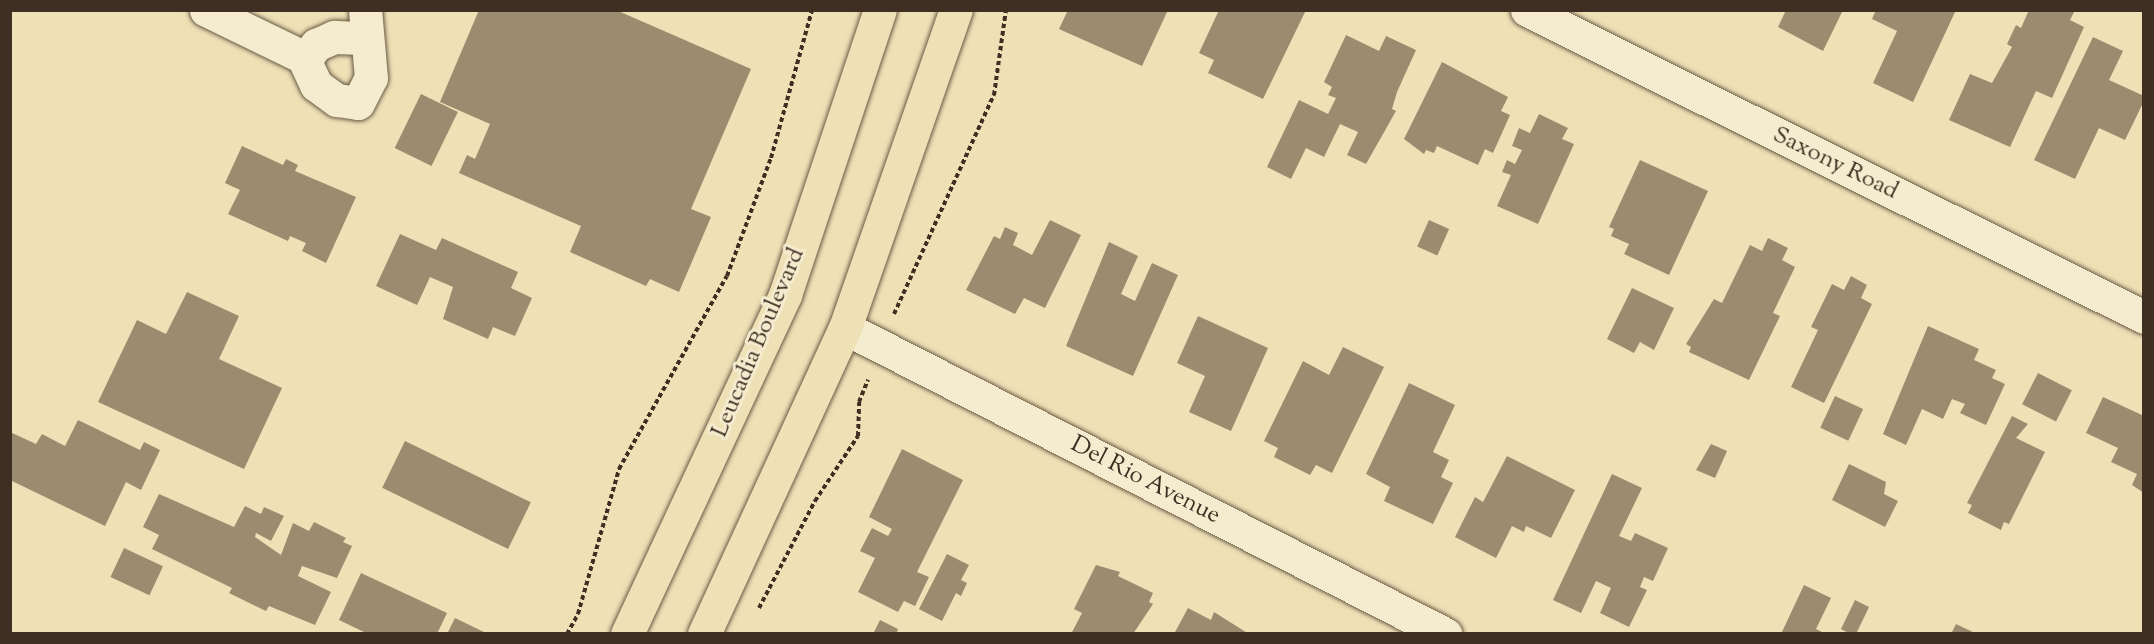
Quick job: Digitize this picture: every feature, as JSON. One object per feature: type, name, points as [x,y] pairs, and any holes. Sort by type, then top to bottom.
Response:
[{"type":"main road","name":"Leucadia Boulevard","points":[[627,633],[785,295],[880,10]]},
{"type":"main road","points":[[704,633],[845,328],[956,10]]},
{"type":"street","points":[[206,10],[305,60],[316,86],[337,100],[358,103],[371,78],[365,24],[316,45],[305,60]]},
{"type":"street","name":"Saxony Road","points":[[1527,10],[2144,316]]},
{"type":"street","name":"Del Rio Avenue","points":[[845,328],[1445,633]]},
{"type":"path","points":[[567,633],[578,614],[619,469],[727,276],[771,158],[812,10]]},
{"type":"building","points":[[479,10],[616,10],[751,69],[691,209],[711,217],[679,292],[650,279],[646,286],[570,252],[581,226],[459,173],[467,155],[475,159],[490,124],[440,102]]},
{"type":"building","points":[[1068,10],[1168,10],[1142,66],[1059,29]]},
{"type":"building","points":[[1219,10],[1306,10],[1263,99],[1208,73],[1214,60],[1199,53]]},
{"type":"building","points":[[1786,10],[1843,10],[1823,51],[1778,27]]},
{"type":"building","points":[[1876,10],[1956,10],[1913,102],[1873,83],[1897,31],[1872,19]]},
{"type":"building","points":[[2029,10],[2075,10],[2070,20],[2084,27],[2052,98],[2036,91],[2010,147],[1949,120],[1970,74],[1992,83],[2012,47],[2007,44],[2016,25],[2021,28]]},
{"type":"building","points":[[1346,35],[1379,51],[1386,36],[1416,50],[1397,92],[1392,109],[1396,111],[1366,164],[1347,155],[1358,132],[1340,124],[1324,157],[1306,148],[1291,179],[1267,167],[1299,100],[1328,114],[1336,98],[1328,95],[1332,87],[1324,82]]},
{"type":"building","points":[[2093,37],[2123,51],[2109,80],[2144,96],[2144,101],[2125,140],[2099,128],[2075,179],[2034,160]]},
{"type":"building","points":[[1442,62],[1508,97],[1501,111],[1510,115],[1493,153],[1485,149],[1478,165],[1437,146],[1434,153],[1426,150],[1424,154],[1404,139]]},
{"type":"building","points":[[421,94],[458,112],[432,166],[395,148]]},
{"type":"building","points":[[1539,114],[1568,128],[1562,139],[1574,144],[1538,224],[1497,206],[1511,175],[1502,172],[1507,160],[1515,164],[1522,150],[1512,146],[1519,128],[1530,133]]},
{"type":"building","points":[[242,146],[283,165],[286,159],[298,165],[295,171],[356,197],[326,263],[302,251],[306,243],[290,236],[288,241],[228,214],[240,190],[225,183]]},
{"type":"building","points":[[1640,160],[1708,191],[1669,275],[1624,254],[1629,244],[1611,236],[1614,229],[1609,227]]},
{"type":"building","points":[[1050,220],[1081,235],[1045,308],[1024,298],[1015,314],[966,290],[994,236],[1000,239],[1005,227],[1018,233],[1013,245],[1032,255]]},
{"type":"building","points":[[1429,220],[1449,229],[1437,255],[1417,246]]},
{"type":"building","points":[[400,234],[436,250],[442,238],[518,272],[511,288],[532,298],[515,336],[493,327],[488,339],[443,319],[453,287],[430,277],[417,305],[376,286]]},
{"type":"building","points":[[1768,238],[1788,248],[1782,260],[1795,267],[1773,313],[1780,316],[1749,380],[1689,352],[1691,347],[1686,344],[1714,299],[1722,303],[1750,245],[1762,251]]},
{"type":"building","points":[[1109,242],[1138,256],[1121,294],[1135,301],[1152,263],[1178,275],[1133,376],[1066,346]]},
{"type":"building","points":[[1851,276],[1867,285],[1861,298],[1872,304],[1824,403],[1791,387],[1818,330],[1811,327],[1832,284],[1844,290]]},
{"type":"building","points":[[1632,288],[1674,308],[1654,350],[1640,342],[1634,353],[1607,339]]},
{"type":"building","points":[[187,292],[239,316],[219,359],[282,388],[244,469],[98,402],[137,320],[166,334]]},
{"type":"building","points":[[1198,316],[1268,348],[1231,431],[1189,412],[1205,376],[1177,363]]},
{"type":"building","points":[[1928,326],[1979,349],[1974,360],[1996,370],[1992,378],[2005,384],[1986,425],[1960,413],[1965,404],[1952,399],[1943,419],[1922,409],[1906,445],[1883,434]]},
{"type":"building","points":[[1343,347],[1384,367],[1332,473],[1316,465],[1310,475],[1274,457],[1278,448],[1264,441],[1303,361],[1329,375]]},
{"type":"building","points":[[2038,373],[2072,390],[2056,421],[2022,404]]},
{"type":"building","points":[[1409,383],[1455,405],[1433,452],[1449,460],[1441,477],[1453,483],[1433,524],[1384,501],[1390,487],[1366,474]]},
{"type":"building","points":[[1835,396],[1863,409],[1848,441],[1820,428]]},
{"type":"building","points":[[2103,397],[2144,416],[2144,493],[2132,485],[2137,474],[2111,462],[2118,448],[2086,433]]},
{"type":"building","points":[[2012,416],[2028,424],[2016,438],[2045,452],[2009,524],[2004,522],[2001,530],[1968,513],[1972,505],[1967,503]]},
{"type":"building","points":[[78,420],[140,450],[144,442],[160,450],[141,490],[126,482],[105,526],[10,480],[10,432],[36,444],[42,434],[65,446]]},
{"type":"building","points":[[405,441],[531,502],[508,549],[382,488]]},
{"type":"building","points":[[1711,444],[1727,451],[1715,478],[1696,470]]},
{"type":"building","points":[[902,449],[963,480],[917,572],[929,577],[915,606],[904,601],[898,612],[858,592],[875,558],[860,551],[872,528],[888,536],[892,529],[869,517]]},
{"type":"building","points":[[1507,456],[1575,490],[1551,538],[1526,526],[1524,532],[1512,526],[1496,558],[1455,537],[1475,497],[1483,502]]},
{"type":"building","points":[[1849,464],[1886,482],[1884,494],[1898,501],[1885,527],[1832,500]]},
{"type":"building","points":[[1612,474],[1642,488],[1619,536],[1631,541],[1635,533],[1668,548],[1653,581],[1644,577],[1640,587],[1647,590],[1629,627],[1600,613],[1611,588],[1596,581],[1581,613],[1553,600]]},
{"type":"building","points":[[159,494],[234,527],[245,506],[261,514],[264,507],[284,516],[271,541],[256,533],[255,537],[281,555],[293,523],[309,531],[314,522],[346,538],[343,542],[352,546],[337,578],[302,566],[298,576],[331,592],[315,625],[269,606],[266,611],[229,593],[232,588],[152,549],[159,535],[143,527]]},
{"type":"building","points":[[124,548],[163,566],[149,595],[110,577]]},
{"type":"building","points":[[947,554],[969,565],[961,580],[967,583],[961,596],[956,593],[942,621],[919,609]]},
{"type":"building","points":[[1096,565],[1120,572],[1118,576],[1153,593],[1149,602],[1153,604],[1133,634],[1071,634],[1082,613],[1074,609]]},
{"type":"building","points":[[361,573],[447,613],[437,634],[368,634],[339,620]]},
{"type":"building","points":[[1804,585],[1831,598],[1816,629],[1826,634],[1781,634]]},
{"type":"building","points":[[1855,600],[1869,607],[1856,634],[1850,634],[1841,629]]},
{"type":"building","points":[[1188,608],[1211,620],[1214,612],[1249,634],[1174,634]]},
{"type":"building","points":[[455,618],[488,634],[447,634]]},
{"type":"building","points":[[880,620],[898,629],[896,634],[873,634]]},
{"type":"building","points":[[1956,624],[1977,634],[1951,634]]}]
